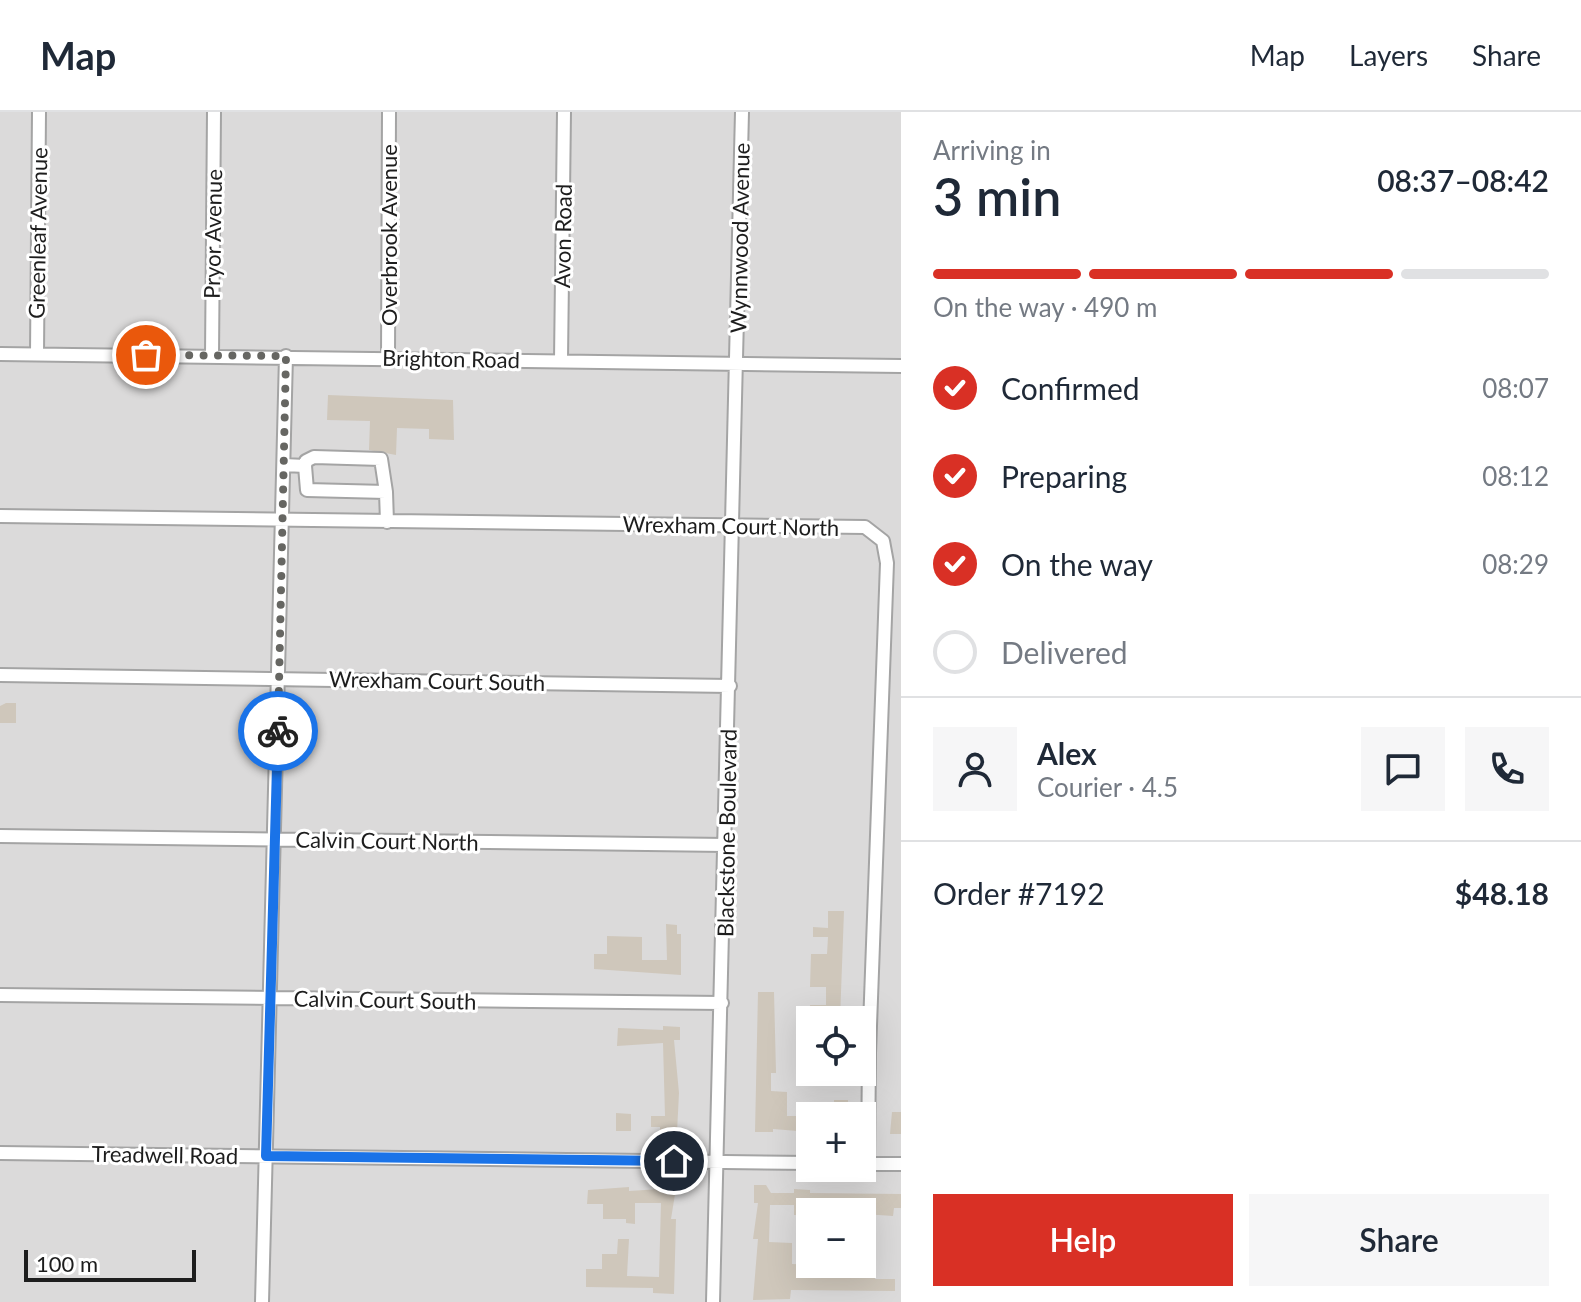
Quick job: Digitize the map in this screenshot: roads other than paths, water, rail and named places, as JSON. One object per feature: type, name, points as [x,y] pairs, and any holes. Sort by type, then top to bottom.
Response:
[{"type":"street","name":"Greenleaf Avenue","points":[[37,354],[39,112]]},
{"type":"street","name":"Pryor Avenue","points":[[212,356],[214,112]]},
{"type":"street","name":"Overbrook Avenue","points":[[388,358],[389,112]]},
{"type":"street","name":"Avon Road","points":[[561,360],[564,112]]},
{"type":"street","name":"Wynnwood Avenue","points":[[738,364],[742,112]]},
{"type":"street","name":"Brighton Road","points":[[0,354],[901,366]]},
{"type":"street","points":[[262,1302],[286,356]]},
{"type":"street","name":"Blackstone Boulevard","points":[[713,1302],[738,364]]},
{"type":"street","points":[[386,492],[307,490],[306,461],[314,457],[381,459],[386,492],[387,522]]},
{"type":"street","points":[[284,465],[305,466]]},
{"type":"street","name":"Wrexham Court North","points":[[0,516],[865,527],[883,541],[887,563],[867,1102]]},
{"type":"street","name":"Wrexham Court South","points":[[0,675],[730,686]]},
{"type":"street","name":"Calvin Court North","points":[[0,836],[726,845]]},
{"type":"street","name":"Calvin Court South","points":[[0,995],[722,1003]]},
{"type":"street","name":"Treadwell Road","points":[[0,1153],[796,1163]]},
{"type":"street","points":[[876,1164],[901,1164]]}]
